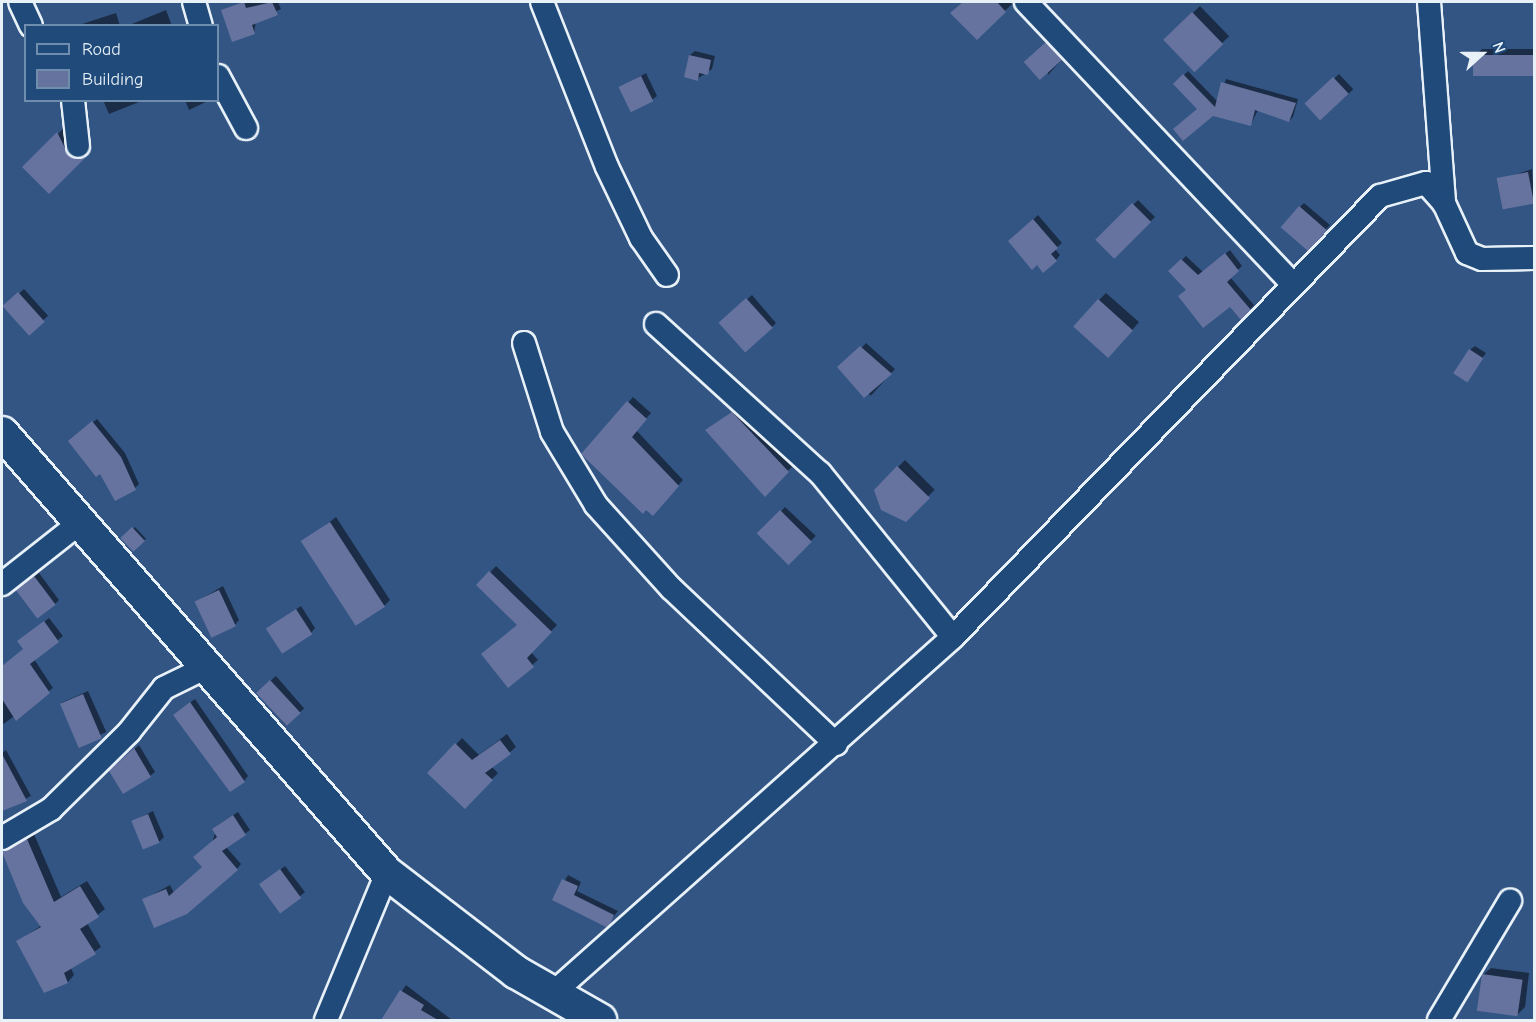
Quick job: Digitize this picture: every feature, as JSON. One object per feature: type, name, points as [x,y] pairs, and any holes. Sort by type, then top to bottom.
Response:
[{"type":"street","points":[[20,2],[31,24]]},
{"type":"street","points":[[194,2],[200,24]]},
{"type":"street","points":[[542,2],[607,167],[641,238],[667,275]]},
{"type":"street","points":[[1026,2],[1293,284]]},
{"type":"street","points":[[1430,2],[1444,203]]},
{"type":"street","points":[[219,78],[246,128]]},
{"type":"street","points":[[73,102],[78,146]]},
{"type":"street","points":[[552,994],[836,744],[953,637],[1380,196],[1426,183],[1444,203],[1467,253],[1482,259],[1534,258]]},
{"type":"street","points":[[656,324],[820,473],[953,637]]},
{"type":"street","points":[[524,343],[552,432],[596,505],[671,588],[836,744]]},
{"type":"street","points":[[2,433],[82,521],[387,873],[465,936],[552,994],[600,1020]]},
{"type":"street","points":[[2,584],[82,521]]},
{"type":"street","points":[[2,838],[51,809],[129,732],[164,688],[207,667]]},
{"type":"street","points":[[326,1020],[387,873]]},
{"type":"street","points":[[1439,1020],[1510,901]]},
{"type":"building","points":[[244,2],[246,8],[272,2],[278,15],[252,25],[255,34],[232,42],[221,10]]},
{"type":"building","points":[[963,2],[997,2],[1006,12],[977,40],[950,13]]},
{"type":"building","points":[[1192,12],[1223,44],[1194,72],[1163,40]]},
{"type":"building","points":[[1046,42],[1062,60],[1040,80],[1024,62]]},
{"type":"building","points":[[689,55],[711,60],[708,75],[699,73],[698,81],[684,77]]},
{"type":"building","points":[[1473,55],[1534,55],[1534,76],[1473,76]]},
{"type":"building","points":[[1183,74],[1215,107],[1221,82],[1296,103],[1289,122],[1255,110],[1251,126],[1213,116],[1183,141],[1173,129],[1197,109],[1173,84]]},
{"type":"building","points":[[641,76],[653,101],[631,112],[619,87]]},
{"type":"building","points":[[1333,77],[1349,94],[1320,120],[1304,104]]},
{"type":"building","points":[[57,132],[68,154],[84,159],[49,194],[22,167]]},
{"type":"building","points":[[1528,172],[1534,203],[1503,210],[1497,178]]},
{"type":"building","points":[[1132,203],[1151,222],[1114,259],[1095,240]]},
{"type":"building","points":[[1299,206],[1327,230],[1309,251],[1281,227]]},
{"type":"building","points":[[1033,219],[1058,248],[1051,254],[1057,261],[1043,273],[1037,265],[1032,270],[1008,241]]},
{"type":"building","points":[[1225,253],[1239,271],[1227,282],[1251,310],[1241,320],[1230,307],[1203,328],[1178,296],[1186,290],[1168,271],[1181,259],[1198,275]]},
{"type":"building","points":[[18,292],[45,322],[29,336],[2,306]]},
{"type":"building","points":[[746,298],[773,328],[745,352],[719,323]]},
{"type":"building","points":[[1098,299],[1133,330],[1108,358],[1073,326]]},
{"type":"building","points":[[860,346],[892,374],[864,398],[837,367]]},
{"type":"building","points":[[1469,349],[1483,358],[1467,383],[1453,373]]},
{"type":"building","points":[[627,401],[647,419],[632,437],[679,486],[653,516],[646,510],[643,514],[581,454]]},
{"type":"building","points":[[732,412],[789,472],[765,497],[705,430]]},
{"type":"building","points":[[92,421],[121,457],[136,490],[115,501],[100,474],[96,477],[68,441]]},
{"type":"building","points":[[897,466],[930,498],[906,522],[881,510],[874,490]]},
{"type":"building","points":[[780,510],[812,542],[788,565],[757,533]]},
{"type":"building","points":[[330,522],[385,607],[356,626],[301,541]]},
{"type":"building","points":[[132,527],[145,541],[133,552],[120,538]]},
{"type":"building","points":[[489,571],[552,632],[527,658],[534,667],[508,688],[481,654],[517,625],[476,585]]},
{"type":"building","points":[[34,576],[56,605],[37,619],[16,590]]},
{"type":"building","points":[[219,590],[236,626],[211,638],[195,601]]},
{"type":"building","points":[[296,609],[312,634],[282,654],[266,629]]},
{"type":"building","points":[[44,621],[59,642],[30,664],[50,693],[16,721],[2,699],[2,666],[23,649],[17,641]]},
{"type":"building","points":[[270,680],[301,713],[287,726],[256,693]]},
{"type":"building","points":[[83,694],[102,738],[79,748],[60,704]]},
{"type":"building","points":[[190,702],[245,782],[230,792],[173,715]]},
{"type":"building","points":[[500,740],[511,754],[485,773],[493,780],[465,809],[427,773],[455,743],[472,760]]},
{"type":"building","points":[[134,748],[151,777],[123,794],[109,771]]},
{"type":"building","points":[[2,754],[27,801],[2,811]]},
{"type":"building","points":[[148,814],[160,843],[143,849],[131,821]]},
{"type":"building","points":[[233,815],[246,835],[222,851],[238,870],[187,914],[154,928],[142,899],[166,889],[169,896],[202,867],[193,857],[217,837],[212,829]]},
{"type":"building","points":[[27,839],[54,902],[80,886],[99,917],[80,929],[96,954],[64,973],[68,983],[44,993],[16,941],[41,927],[23,903],[2,852]]},
{"type":"building","points":[[280,869],[301,898],[280,913],[259,884]]},
{"type":"building","points":[[562,879],[578,886],[574,895],[614,915],[610,924],[606,927],[552,900]]},
{"type":"building","points":[[1482,974],[1523,980],[1517,1016],[1477,1011]]},
{"type":"building","points":[[400,990],[424,1005],[421,1010],[438,1020],[381,1020]]}]
